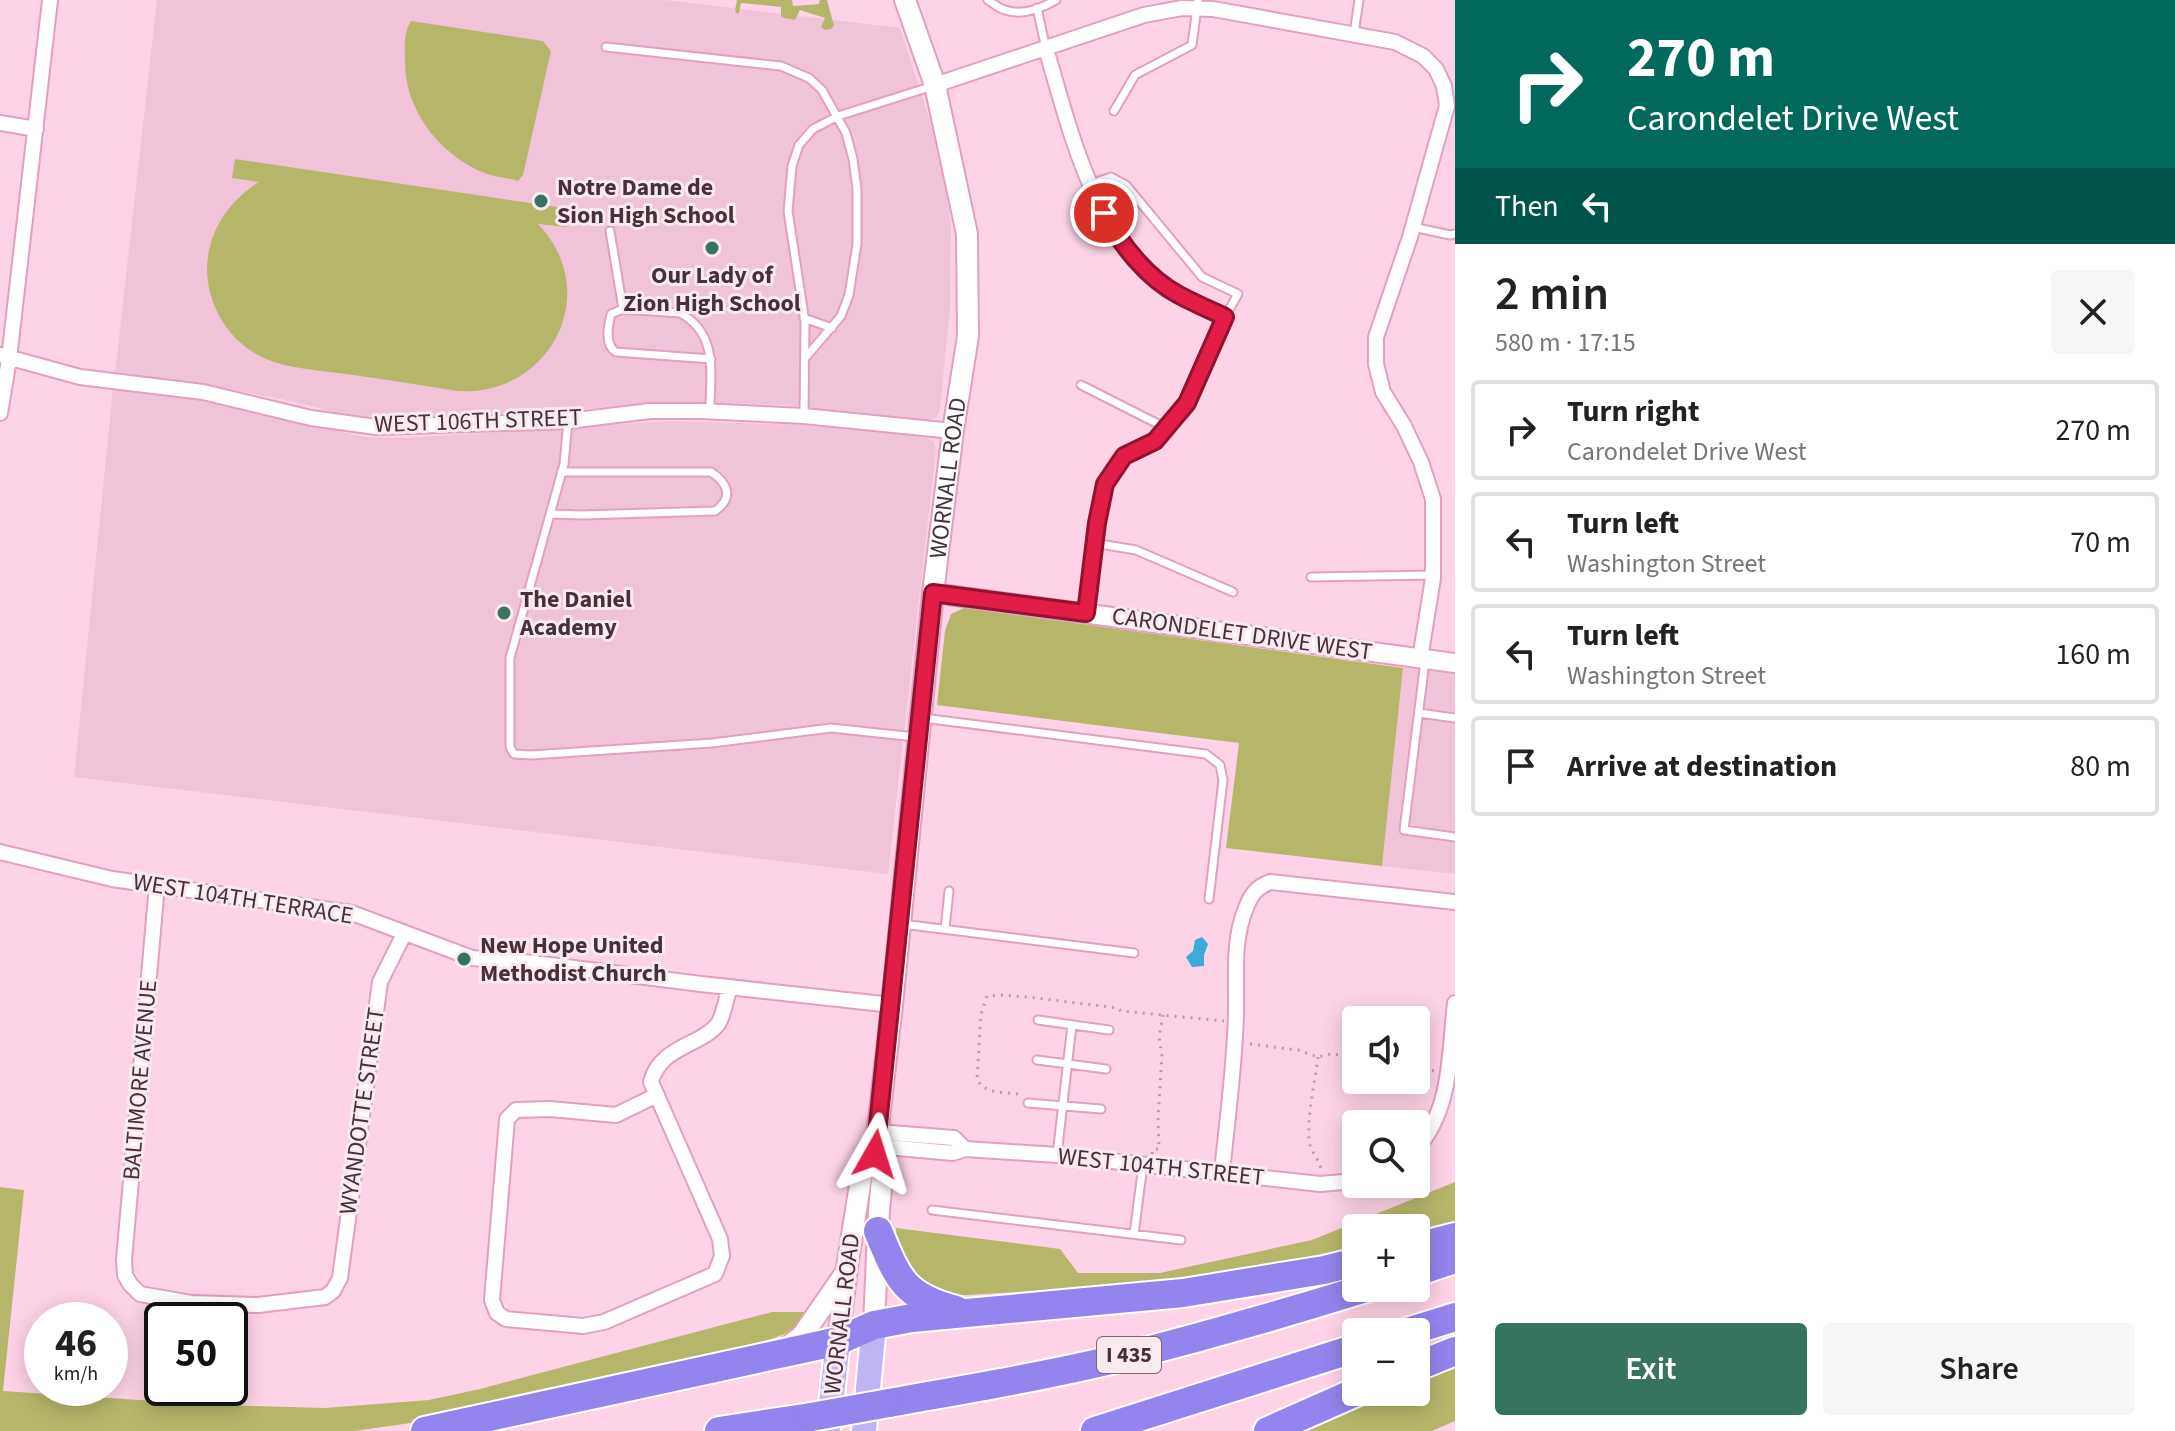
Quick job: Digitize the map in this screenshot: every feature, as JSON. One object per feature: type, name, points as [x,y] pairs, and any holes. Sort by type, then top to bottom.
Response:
[{"type":"highway","points":[[878,1231],[902,1283],[932,1304],[965,1313]]},
{"type":"highway","points":[[1430,1243],[1455,1237]]},
{"type":"highway","points":[[1430,1267],[1455,1259]]},
{"type":"highway","points":[[425,1431],[838,1341],[874,1325],[912,1318],[1183,1293],[1342,1265]]},
{"type":"highway","name":"I 435","points":[[719,1431],[819,1424],[889,1403],[1123,1357],[1342,1296]]},
{"type":"highway","points":[[1430,1325],[1455,1317]]},
{"type":"highway","points":[[1430,1361],[1455,1351]]},
{"type":"highway","points":[[1095,1431],[1342,1352]]},
{"type":"highway","points":[[1268,1431],[1342,1398]]},
{"type":"main road","name":"WORNALL ROAD","points":[[864,1431],[874,1325],[882,1179],[876,1144],[933,593],[968,336],[967,234],[935,85],[905,0]]},
{"type":"main road","name":"WORNALL ROAD","points":[[819,1424],[838,1341],[862,1172],[876,1144]]},
{"type":"main road","points":[[776,1355],[802,1336],[847,1272]]},
{"type":"street","points":[[0,413],[50,0]]},
{"type":"street","points":[[935,85],[1144,15],[1198,4],[1395,42],[1423,56],[1436,69],[1444,86],[1447,106],[1413,227],[1376,337],[1376,364],[1383,392],[1421,462],[1433,499],[1433,575],[1423,659]]},
{"type":"street","points":[[1046,49],[1073,139],[1116,235],[1134,257],[1177,294],[1225,317],[1187,403],[1155,441],[1124,456],[1105,484],[1086,613]]},
{"type":"street","points":[[0,123],[36,129]]},
{"type":"street","name":"WEST 106TH STREET","points":[[5,357],[80,377],[203,392],[311,418],[376,427],[568,421],[650,411],[710,411],[804,416],[953,431]]},
{"type":"street","name":"CARONDELET DRIVE WEST","points":[[933,593],[1455,663]]},
{"type":"street","name":"WEST 104TH TERRACE","points":[[0,852],[112,879],[352,913],[472,958],[892,1005]]},
{"type":"street","points":[[1222,1173],[1236,1014],[1238,940],[1246,907],[1259,887],[1270,882],[1455,902]]},
{"type":"street","name":"BALTIMORE AVENUE","points":[[157,885],[125,1275],[140,1294],[191,1303],[258,1305],[325,1297],[333,1291]]},
{"type":"street","name":"WYANDOTTE STREET","points":[[333,1291],[340,1278],[380,982],[404,934]]},
{"type":"street","points":[[657,1095],[616,1115],[550,1109],[516,1110],[507,1119],[492,1300],[497,1313],[506,1319],[583,1326],[604,1322],[715,1274],[722,1256],[720,1239],[657,1095],[651,1082],[654,1072],[679,1047],[719,1023],[730,987]]},
{"type":"street","points":[[1430,1132],[1450,1101],[1447,1072],[1455,1003]]},
{"type":"street","name":"WEST 104TH STREET","points":[[876,1144],[954,1138],[965,1149],[1057,1155],[1320,1184],[1342,1182]]},
{"type":"lane","points":[[988,0],[1005,11],[1027,11],[1056,0]]},
{"type":"lane","points":[[1354,34],[1359,0]]},
{"type":"lane","points":[[1114,111],[1135,75],[1192,45],[1198,4]]},
{"type":"lane","points":[[1037,8],[1046,49]]},
{"type":"lane","points":[[606,47],[781,66],[809,78],[822,90],[846,133],[853,159],[857,189],[857,244],[849,295],[841,316],[806,357]]},
{"type":"lane","points":[[804,416],[804,318],[788,211],[792,166],[799,145],[813,129],[838,116],[935,85]]},
{"type":"lane","points":[[1091,184],[1111,177],[1126,185],[1202,277],[1238,294],[1225,317]]},
{"type":"lane","points":[[1413,227],[1455,234]]},
{"type":"lane","points":[[610,231],[623,309]]},
{"type":"lane","points":[[710,411],[711,359],[709,345],[687,317],[680,313],[623,309],[611,314],[608,343],[616,352],[711,359]]},
{"type":"lane","points":[[804,318],[832,328]]},
{"type":"lane","points":[[1081,385],[1166,428]]},
{"type":"lane","points":[[568,421],[561,472],[510,658],[510,747],[514,754],[712,743],[831,728],[920,728],[1206,754],[1220,765],[1223,780],[1209,899]]},
{"type":"lane","points":[[550,514],[715,511],[726,499],[723,479],[711,472],[561,472]]},
{"type":"lane","points":[[1094,543],[1136,550],[1233,592]]},
{"type":"lane","points":[[1311,577],[1433,575]]},
{"type":"lane","points":[[1423,659],[1404,830],[1455,837]]},
{"type":"lane","points":[[1419,713],[1455,718]]},
{"type":"lane","points":[[945,929],[949,891]]},
{"type":"lane","points":[[900,924],[1134,953]]},
{"type":"lane","points":[[1038,1020],[1109,1030]]},
{"type":"lane","points":[[1057,1155],[1072,1025]]},
{"type":"lane","points":[[1037,1060],[1106,1069]]},
{"type":"lane","points":[[1028,1103],[1101,1109]]},
{"type":"lane","points":[[1134,1234],[1147,1165]]},
{"type":"lane","points":[[932,1210],[1181,1240]]},
{"type":"path","points":[[1147,1165],[1153,1149],[1159,1149],[1162,1056],[1159,1037],[1163,1015]]},
{"type":"path","points":[[1234,1042],[1298,1050],[1318,1057],[1342,1055]]},
{"type":"path","points":[[1318,1057],[1309,1137],[1312,1151],[1321,1166],[1320,1184]]},
{"type":"path","points":[[1430,1070],[1447,1072]]},
{"type":"shaded area","name":"Notre Dame de Sion High School","points":[[157,0],[665,0],[900,28],[944,176],[951,226],[950,309],[940,409],[936,418],[928,420],[785,405],[729,403],[626,405],[508,416],[382,420],[202,384],[115,373]]},
{"type":"shaded area","points":[[737,0],[792,0],[793,6],[819,4],[820,0],[827,0],[834,26],[825,30],[821,27],[825,18],[800,10],[795,20],[784,18],[781,7],[741,3],[737,14]]},
{"type":"shaded area","points":[[411,21],[543,41],[551,51],[523,175],[518,181],[487,174],[455,157],[430,131],[412,99],[407,82],[405,41]]},
{"type":"shaded area","points":[[235,159],[570,209],[567,227],[538,224],[557,251],[566,280],[566,309],[557,336],[541,359],[518,377],[490,388],[457,391],[293,367],[260,356],[235,338],[226,326],[208,284],[208,255],[216,230],[229,208],[259,182],[232,178]]},
{"type":"shaded area","name":"The Daniel Academy","points":[[113,388],[203,400],[365,437],[404,438],[672,421],[803,425],[926,437],[934,442],[936,450],[888,874],[74,777]]},
{"type":"shaded area","points":[[964,608],[1403,668],[1382,866],[1226,848],[1239,743],[937,705],[945,631],[951,614]]},
{"type":"shaded area","points":[[1403,668],[1455,674],[1455,874],[1382,866]]},
{"type":"shaded area","points":[[1455,1182],[1455,1233],[1430,1241],[1430,1214],[1376,1214],[1416,1198],[1430,1198],[1430,1192]]},
{"type":"shaded area","points":[[0,1187],[24,1190],[3,1391],[24,1392],[24,1406],[128,1406],[128,1399],[144,1400],[144,1406],[325,1408],[429,1400],[772,1312],[809,1312],[796,1329],[769,1340],[446,1418],[354,1431],[0,1431]]},
{"type":"shaded area","points":[[896,1228],[1060,1249],[1078,1273],[1160,1273],[1312,1240],[1342,1228],[1342,1264],[1241,1279],[951,1296],[926,1289],[912,1278],[900,1254]]},
{"type":"shaded area","points":[[1455,1359],[1455,1421],[1432,1431],[1289,1431],[1347,1406],[1430,1406],[1430,1370]]},
{"type":"water","points":[[1202,937],[1208,944],[1204,966],[1192,967],[1186,957],[1193,951],[1195,940]]},
{"type":"place","name":"Notre Dame de Sion High School","points":[[541,201]]},
{"type":"place","name":"Our Lady of Zion High School","points":[[712,248]]},
{"type":"place","name":"The Daniel Academy","points":[[504,613]]},
{"type":"place","name":"New Hope United Methodist Church","points":[[464,959]]},
{"type":"route","points":[[875,1154],[933,593],[1086,613],[1105,484],[1124,456],[1155,441],[1187,403],[1225,317],[1177,294],[1156,278],[1116,235],[1104,213]]}]
